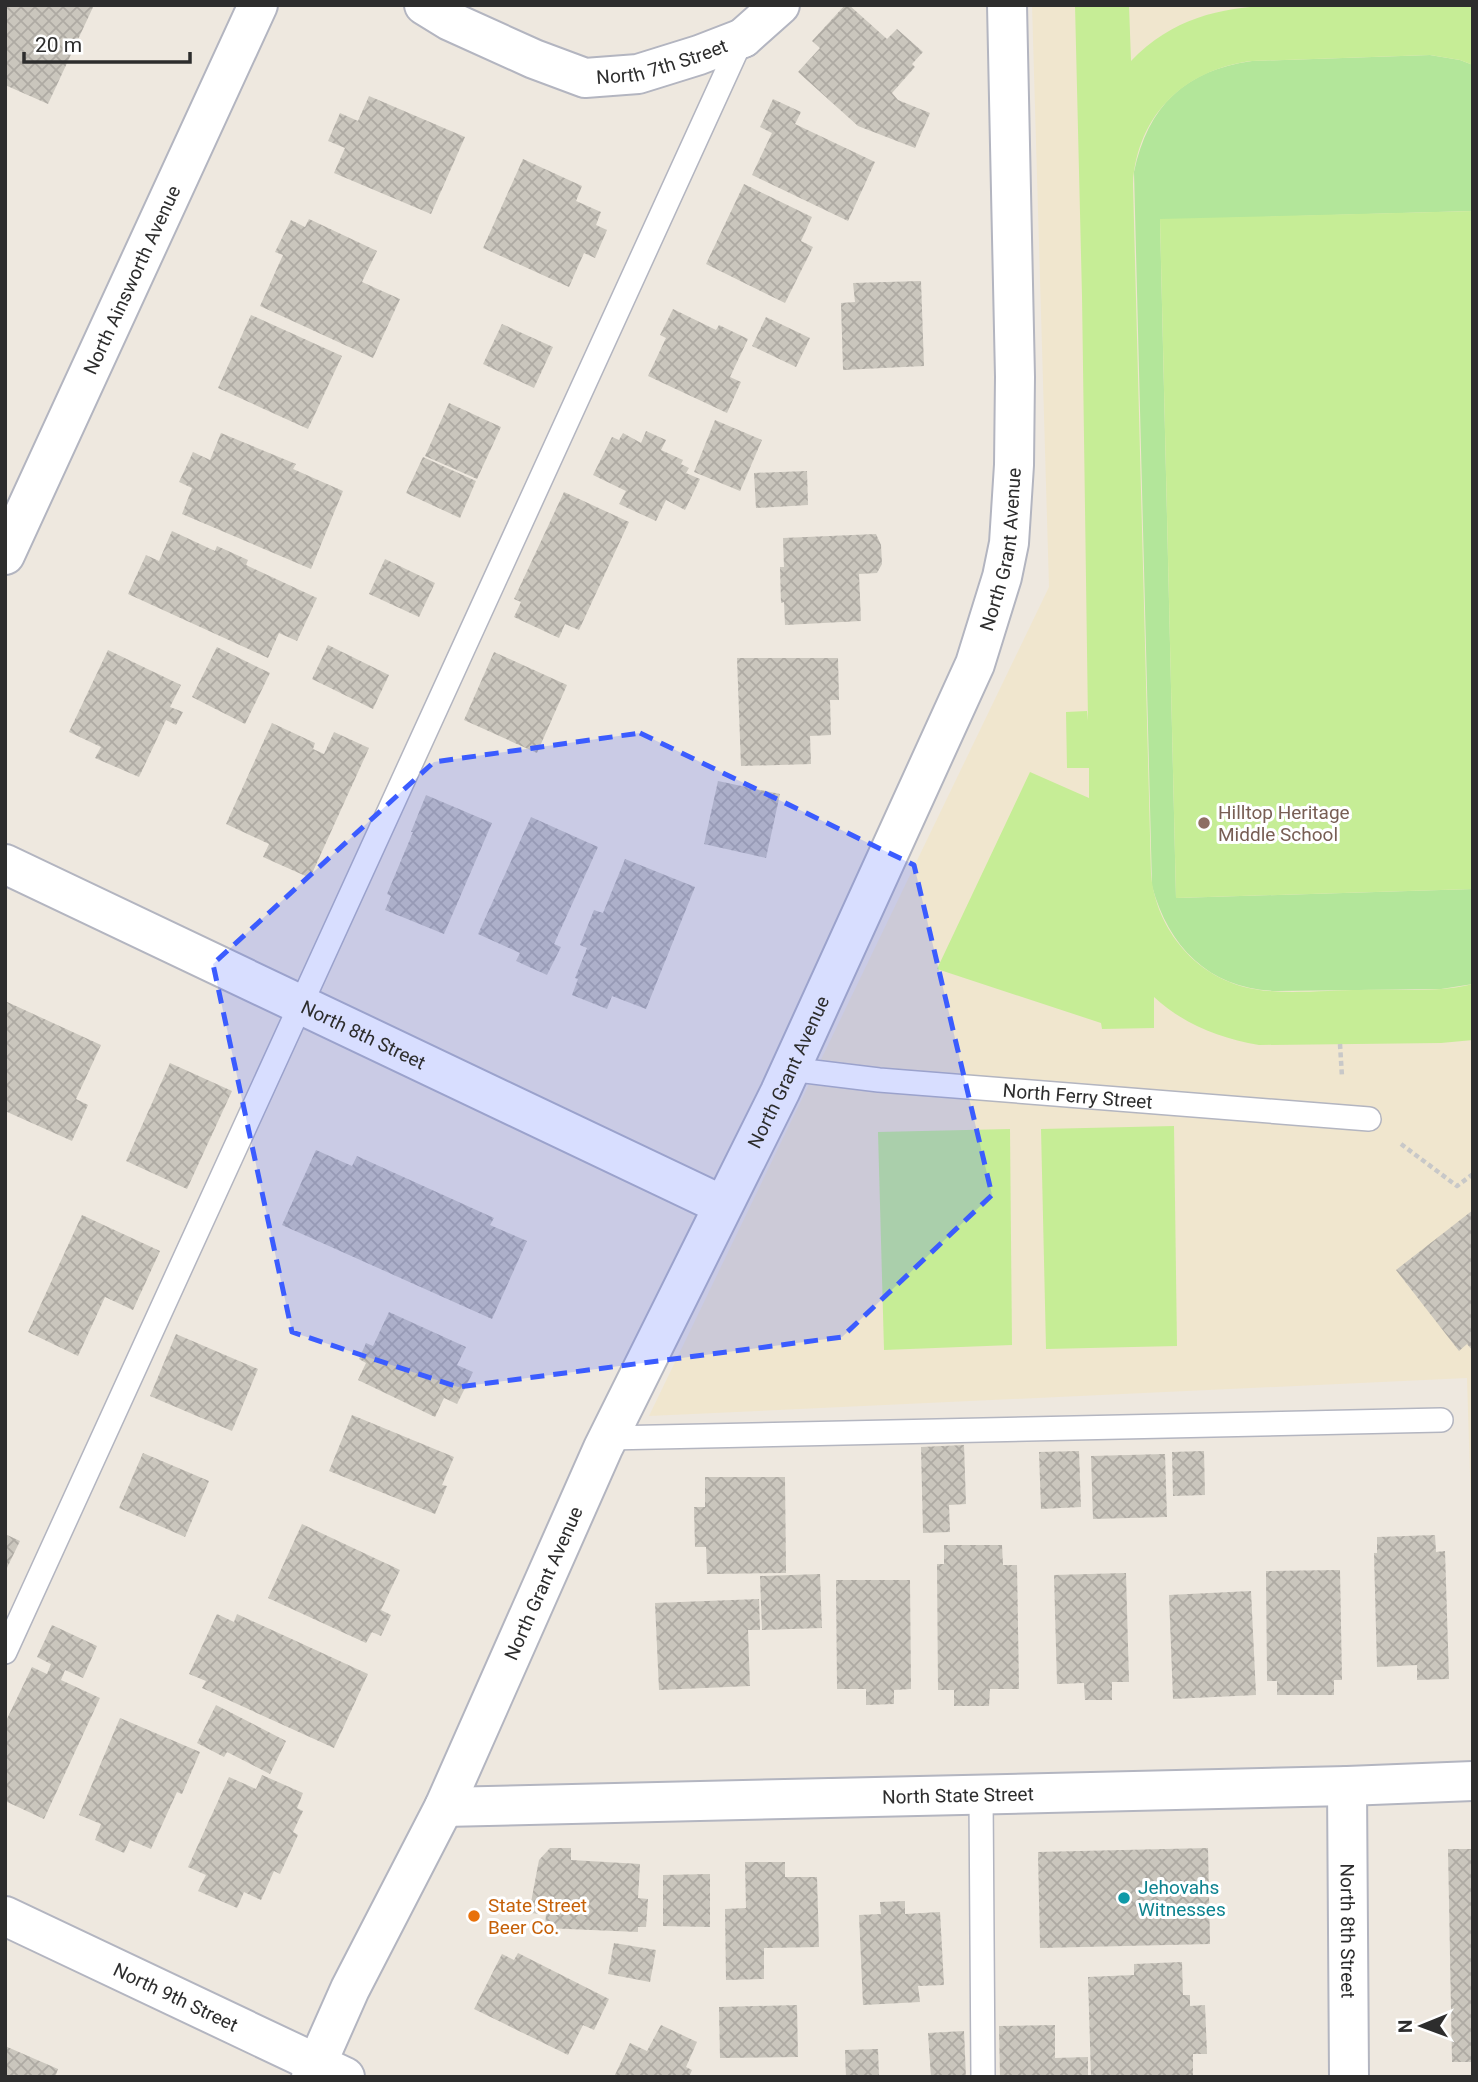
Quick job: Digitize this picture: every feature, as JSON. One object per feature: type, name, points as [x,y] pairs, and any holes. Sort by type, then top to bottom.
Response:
[{"type":"street","name":"North Ainsworth Avenue","points":[[5,555],[258,5]]},
{"type":"street","name":"North 7th Street","points":[[424,5],[534,60],[585,78],[638,74],[699,55],[750,21],[780,5]]},
{"type":"street","name":"North Grant Avenue","points":[[325,2072],[350,1989],[444,1807],[608,1438],[789,1069],[975,664],[1002,578],[1009,543],[1012,506],[1015,377],[1007,5]]},
{"type":"street","name":"North 8th Street","points":[[5,864],[722,1205]]},
{"type":"street","name":"North State Street","points":[[444,1807],[1473,1781]]},
{"type":"street","name":"North 8th Street","points":[[1347,1786],[1349,2077]]},
{"type":"street","name":"North 9th Street","points":[[5,1916],[325,2072]]},
{"type":"lane","points":[[5,1651],[750,21]]},
{"type":"lane","name":"North Ferry Street","points":[[789,1069],[878,1080],[1369,1119]]},
{"type":"lane","points":[[608,1438],[1441,1420]]},
{"type":"lane","points":[[981,1795],[983,2077]]},
{"type":"path","points":[[1369,1119],[1457,1186],[1473,1174]]},
{"type":"highlighted area","points":[[640,733],[914,865],[992,1195],[842,1337],[458,1387],[292,1332],[213,964],[434,762]]},
{"type":"shaded area","name":"Hilltop Heritage Middle School","points":[[1032,5],[1473,5],[1473,1575],[1467,1378],[649,1416],[1049,587]]},
{"type":"green space","points":[[1075,5],[1129,5],[1131,61],[1153,41],[1177,27],[1226,10],[1279,5],[1473,7],[1473,65],[1430,55],[1252,61],[1206,74],[1186,85],[1155,117],[1144,137],[1133,184],[1151,874],[1161,914],[1183,949],[1198,963],[1215,975],[1254,989],[1293,992],[1417,990],[1473,984],[1473,1040],[1441,1043],[1259,1045],[1203,1029],[1154,997],[1154,1028],[1102,1029],[1101,1023],[937,969],[1030,772],[1089,798],[1089,768],[1067,768],[1066,712],[1087,711],[1088,721]]},
{"type":"green space","points":[[1430,55],[1473,65],[1473,211],[1160,220],[1176,898],[1473,889],[1473,984],[1441,989],[1276,991],[1252,988],[1212,973],[1181,946],[1169,928],[1152,886],[1134,172],[1140,149],[1160,110],[1173,95],[1207,73],[1252,61]]},
{"type":"green space","points":[[1473,211],[1473,889],[1176,898],[1160,219]]},
{"type":"green space","points":[[1174,1126],[1177,1346],[1046,1349],[1041,1129]]},
{"type":"green space","points":[[1010,1129],[1012,1345],[884,1350],[878,1132]]},
{"type":"building","points":[[5,5],[94,5],[48,104],[5,85]]},
{"type":"building","points":[[845,5],[849,5],[887,39],[897,29],[923,52],[912,64],[915,67],[892,93],[898,100],[930,113],[915,148],[858,126],[798,72],[820,48],[812,41]]},
{"type":"building","points":[[369,96],[465,137],[431,214],[334,173],[345,148],[328,141],[340,113],[358,121]]},
{"type":"building","points":[[773,99],[801,112],[795,124],[875,162],[848,221],[752,175],[772,133],[760,127]]},
{"type":"building","points":[[523,159],[582,186],[576,201],[601,212],[596,225],[607,230],[595,258],[584,253],[569,287],[483,248]]},
{"type":"building","points":[[744,184],[812,217],[801,241],[813,247],[785,303],[706,264]]},
{"type":"building","points":[[309,219],[377,251],[362,282],[400,299],[373,358],[260,306],[283,255],[275,252],[291,220],[305,227]]},
{"type":"building","points":[[921,281],[924,366],[843,370],[841,303],[855,302],[853,283]]},
{"type":"building","points":[[673,309],[716,330],[719,325],[748,339],[730,377],[741,382],[727,413],[648,376],[666,338],[660,335]]},
{"type":"building","points":[[251,315],[342,356],[308,429],[218,388]]},
{"type":"building","points":[[766,317],[810,338],[796,367],[752,346]]},
{"type":"building","points":[[502,324],[553,347],[534,388],[483,364]]},
{"type":"building","points":[[449,403],[501,427],[477,479],[425,456]]},
{"type":"building","points":[[715,420],[762,440],[740,491],[694,472]]},
{"type":"building","points":[[646,431],[666,440],[661,450],[683,460],[681,464],[689,468],[686,473],[700,479],[685,510],[666,500],[656,521],[619,504],[626,491],[593,475],[612,437],[619,440],[623,433],[641,443]]},
{"type":"building","points":[[221,433],[296,464],[293,469],[343,491],[311,569],[182,514],[192,488],[179,482],[193,452],[210,460]]},
{"type":"building","points":[[423,457],[476,481],[460,518],[406,493]]},
{"type":"building","points":[[807,471],[808,505],[756,508],[754,473]]},
{"type":"building","points":[[564,492],[629,522],[579,630],[565,624],[559,638],[514,617],[521,602],[514,599]]},
{"type":"building","points":[[172,531],[215,551],[217,546],[248,560],[246,565],[317,598],[297,641],[279,633],[268,658],[128,594],[146,555],[159,561]]},
{"type":"building","points":[[876,534],[881,545],[882,564],[877,573],[859,574],[861,621],[785,625],[780,567],[784,567],[783,538]]},
{"type":"building","points":[[385,559],[435,583],[419,617],[369,594]]},
{"type":"building","points":[[328,645],[389,675],[373,709],[312,679]]},
{"type":"building","points":[[217,647],[270,673],[245,724],[192,697]]},
{"type":"building","points":[[108,650],[181,685],[170,707],[183,712],[176,725],[166,720],[139,777],[95,758],[101,747],[69,732]]},
{"type":"building","points":[[494,652],[567,685],[537,753],[464,720]]},
{"type":"building","points":[[737,658],[838,658],[839,700],[830,700],[831,735],[810,736],[811,764],[741,766]]},
{"type":"building","points":[[272,723],[315,743],[313,749],[324,754],[334,732],[369,748],[310,878],[263,857],[269,844],[226,824]]},
{"type":"building","points":[[718,781],[780,794],[766,858],[704,844]]},
{"type":"building","points":[[426,795],[492,823],[444,934],[385,910],[391,896],[387,894]]},
{"type":"building","points":[[531,817],[598,847],[554,944],[561,947],[547,975],[516,961],[520,953],[478,934]]},
{"type":"building","points":[[625,859],[695,887],[646,1009],[612,996],[607,1009],[572,995],[578,979],[575,978],[587,948],[580,945],[594,910],[603,913]]},
{"type":"building","points":[[5,1001],[101,1045],[76,1099],[88,1105],[72,1141],[5,1111]]},
{"type":"building","points":[[170,1063],[232,1091],[187,1189],[126,1161]]},
{"type":"building","points":[[316,1150],[352,1166],[357,1156],[494,1218],[490,1225],[527,1241],[492,1319],[282,1225]]},
{"type":"building","points":[[1473,1210],[1473,1351],[1467,1344],[1459,1351],[1396,1270]]},
{"type":"building","points":[[82,1215],[160,1251],[133,1310],[105,1297],[78,1356],[28,1332]]},
{"type":"building","points":[[389,1312],[466,1347],[457,1365],[473,1372],[457,1404],[444,1398],[435,1417],[358,1380],[366,1363],[359,1359],[366,1343],[373,1346]]},
{"type":"building","points":[[176,1334],[258,1369],[232,1431],[150,1396]]},
{"type":"building","points":[[352,1415],[454,1457],[442,1485],[447,1486],[435,1514],[329,1471]]},
{"type":"building","points":[[964,1445],[966,1504],[949,1505],[950,1532],[923,1533],[921,1447]]},
{"type":"building","points":[[1079,1451],[1081,1507],[1041,1509],[1039,1452]]},
{"type":"building","points":[[1204,1451],[1205,1495],[1173,1496],[1172,1452]]},
{"type":"building","points":[[143,1453],[209,1481],[185,1537],[119,1508]]},
{"type":"building","points":[[1165,1454],[1167,1517],[1093,1519],[1091,1456]]},
{"type":"building","points":[[705,1477],[785,1477],[786,1573],[707,1574],[706,1547],[695,1547],[694,1507],[705,1507]]},
{"type":"building","points":[[302,1524],[400,1570],[381,1610],[391,1615],[381,1636],[372,1632],[366,1643],[268,1598]]},
{"type":"building","points":[[5,1534],[20,1541],[5,1572]]},
{"type":"building","points":[[1435,1535],[1436,1552],[1445,1551],[1449,1679],[1417,1680],[1417,1665],[1377,1667],[1374,1553],[1377,1553],[1377,1537]]},
{"type":"building","points":[[944,1545],[1002,1545],[1003,1565],[1017,1565],[1019,1689],[990,1689],[989,1706],[954,1706],[954,1690],[938,1690],[937,1564],[944,1564]]},
{"type":"building","points":[[1340,1570],[1342,1680],[1334,1680],[1334,1695],[1277,1695],[1277,1681],[1267,1681],[1266,1571]]},
{"type":"building","points":[[1126,1573],[1129,1682],[1112,1682],[1112,1700],[1085,1700],[1084,1683],[1057,1684],[1054,1575]]},
{"type":"building","points":[[820,1574],[822,1628],[762,1630],[760,1576]]},
{"type":"building","points":[[836,1580],[910,1580],[911,1689],[894,1690],[894,1704],[866,1705],[866,1689],[837,1689]]},
{"type":"building","points":[[1251,1591],[1256,1695],[1173,1699],[1169,1595]]},
{"type":"building","points":[[759,1599],[760,1630],[748,1630],[750,1686],[659,1690],[655,1603]]},
{"type":"building","points":[[217,1614],[234,1622],[237,1614],[368,1674],[334,1748],[202,1688],[206,1681],[189,1674]]},
{"type":"building","points":[[52,1625],[97,1646],[83,1678],[65,1670],[61,1680],[100,1698],[44,1819],[5,1801],[5,1723],[32,1667],[47,1674],[51,1664],[37,1657]]},
{"type":"building","points":[[216,1705],[286,1741],[270,1774],[227,1752],[224,1757],[197,1743]]},
{"type":"building","points":[[120,1718],[200,1752],[182,1794],[177,1792],[151,1849],[130,1840],[124,1853],[95,1840],[101,1824],[79,1815]]},
{"type":"building","points":[[262,1775],[303,1793],[297,1808],[303,1811],[293,1832],[298,1835],[280,1874],[274,1871],[261,1900],[244,1892],[237,1908],[198,1891],[206,1875],[188,1867],[229,1777],[256,1789]]},
{"type":"building","points":[[550,1848],[571,1848],[571,1860],[640,1864],[638,1898],[648,1899],[646,1927],[638,1927],[638,1932],[545,1928],[546,1914],[529,1913],[539,1860]]},
{"type":"building","name":"Jehovahs Witnesses","points":[[1208,1848],[1210,1944],[1040,1948],[1038,1852]]},
{"type":"building","points":[[1448,1849],[1473,1849],[1473,2062],[1452,2062]]},
{"type":"building","points":[[745,1862],[785,1862],[785,1877],[817,1877],[819,1947],[764,1948],[764,1979],[726,1980],[725,1909],[746,1908]]},
{"type":"building","points":[[710,1874],[710,1927],[663,1926],[663,1875]]},
{"type":"building","points":[[905,1901],[905,1914],[940,1912],[944,1985],[918,1986],[920,2002],[863,2005],[859,1915],[881,1914],[880,1902]]},
{"type":"building","points":[[614,1943],[656,1950],[650,1982],[608,1974]]},
{"type":"building","points":[[518,1953],[609,1999],[594,2030],[583,2025],[568,2055],[474,2009],[502,1954],[514,1960]]},
{"type":"building","points":[[1182,1962],[1183,1995],[1190,1995],[1190,2006],[1205,2005],[1207,2054],[1193,2054],[1193,2077],[1091,2077],[1088,1977],[1134,1975],[1134,1964]]},
{"type":"building","points":[[797,2005],[798,2057],[720,2058],[719,2007]]},
{"type":"building","points":[[661,2025],[697,2042],[686,2067],[692,2070],[689,2077],[614,2077],[630,2043],[647,2051]]},
{"type":"building","points":[[1055,2025],[1055,2058],[1088,2057],[1088,2077],[1000,2077],[999,2026]]},
{"type":"building","points":[[964,2031],[966,2077],[931,2077],[928,2033]]},
{"type":"building","points":[[5,2046],[58,2069],[55,2077],[5,2077]]},
{"type":"building","points":[[878,2049],[879,2077],[846,2077],[845,2050]]},
{"type":"place","name":"Hilltop Heritage Middle School","points":[[1204,823]]},
{"type":"place","name":"Jehovahs Witnesses","points":[[1124,1898]]},
{"type":"place","name":"State Street Beer Co.","points":[[474,1916]]}]
